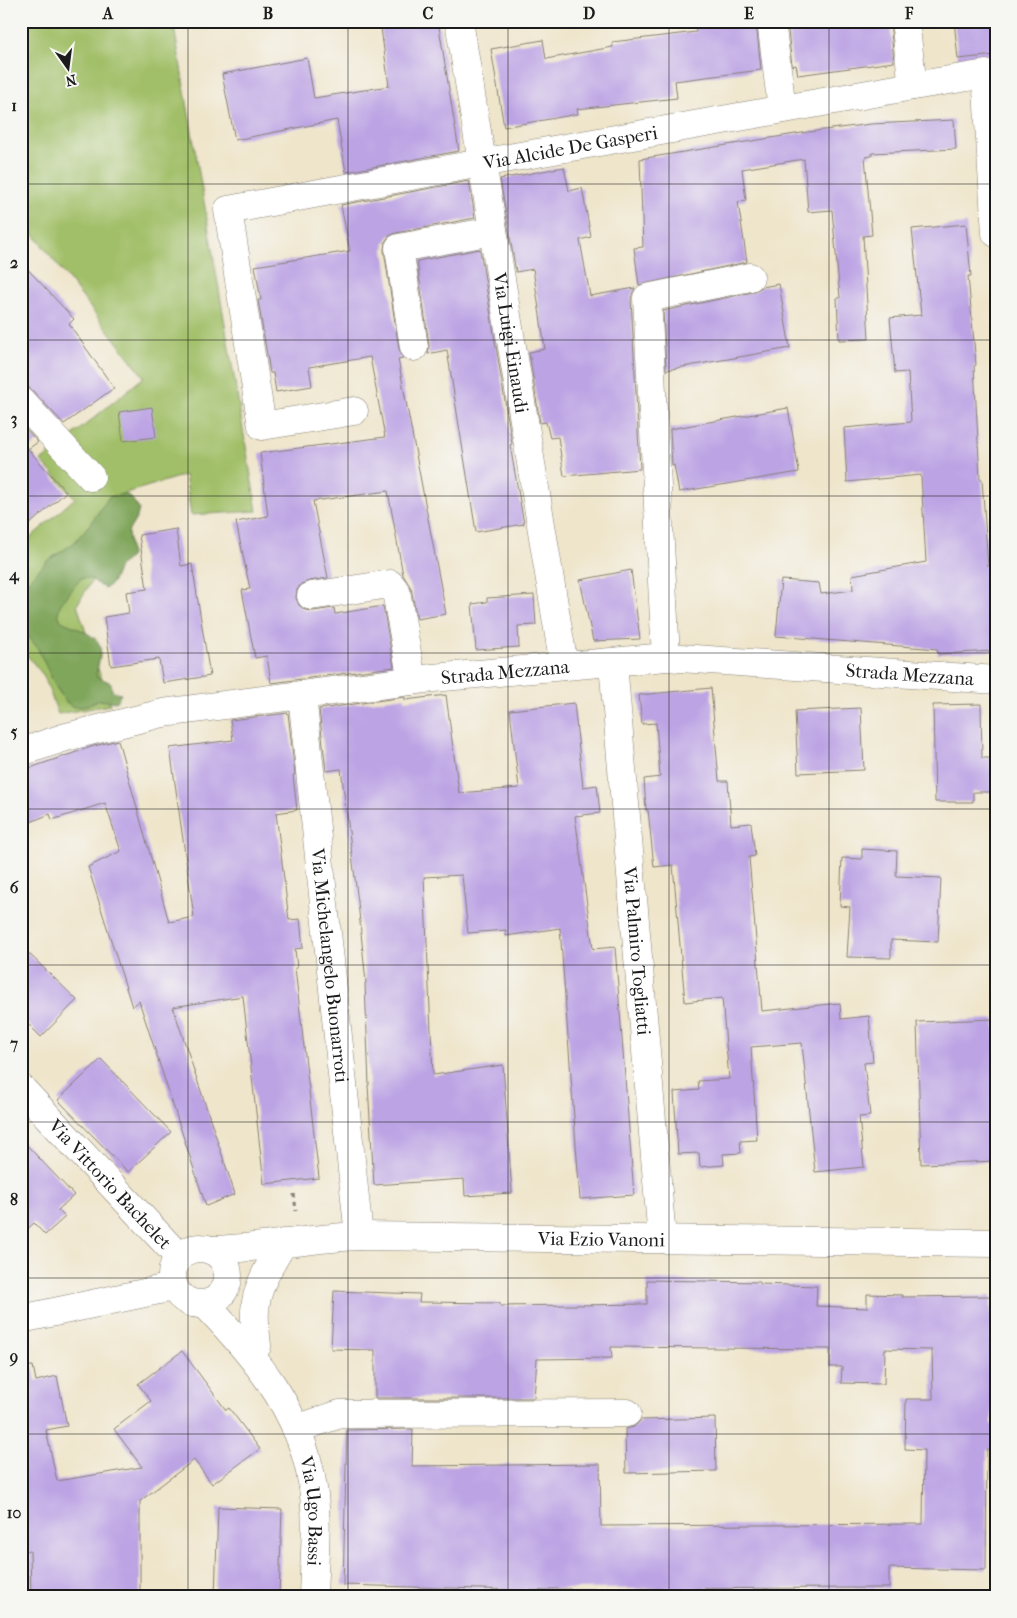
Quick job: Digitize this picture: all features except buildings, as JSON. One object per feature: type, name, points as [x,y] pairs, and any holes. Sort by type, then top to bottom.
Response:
[{"type":"street","name":"Via Luigi Einaudi","points":[[459,21],[564,666]]},
{"type":"street","points":[[771,21],[782,109]]},
{"type":"street","points":[[905,21],[913,86]]},
{"type":"street","name":"Via Alcide De Gasperi","points":[[354,411],[262,426],[228,210],[782,109],[991,74]]},
{"type":"street","points":[[991,74],[996,233]]},
{"type":"street","points":[[414,347],[399,248],[493,231]]},
{"type":"street","points":[[666,657],[648,298],[750,277]]},
{"type":"street","points":[[21,401],[91,477]]},
{"type":"street","points":[[311,596],[390,584],[396,591],[412,681]]},
{"type":"street","name":"Strada Mezzana","points":[[21,752],[66,737],[163,713],[412,681],[666,657],[996,680]]},
{"type":"street","name":"Via Palmiro Togliatti","points":[[613,663],[662,1239]]},
{"type":"street","name":"Via Michelangelo Buonarroti","points":[[302,695],[359,1236]]},
{"type":"street","name":"Via Vittorio Bachelet","points":[[21,1088],[179,1257]]},
{"type":"street","name":"Via Ezio Vanoni","points":[[210,1250],[252,1248],[334,1237],[359,1236],[996,1243]]},
{"type":"street","points":[[257,1346],[255,1310],[258,1291],[283,1243]]},
{"type":"street","name":"Via Vittorio Bachelet","points":[[174,1287],[171,1278],[173,1266],[179,1257],[188,1250],[199,1247],[210,1250]]},
{"type":"street","points":[[21,1319],[174,1287],[182,1299],[193,1304],[204,1304],[216,1300],[223,1293],[227,1284],[228,1274],[226,1264],[219,1255],[210,1250]]},
{"type":"street","points":[[227,1284],[257,1346],[267,1375]]},
{"type":"street","points":[[204,1304],[267,1375],[296,1429],[340,1414],[627,1413]]},
{"type":"street","name":"Via Ugo Bassi","points":[[296,1429],[312,1482],[316,1517],[313,1597]]},
{"type":"green space","points":[[21,21],[173,21],[257,511],[191,515],[185,475],[116,496],[112,547],[77,605],[110,705],[58,714],[44,676],[21,648],[21,546],[75,498],[41,461],[144,377],[21,218]]},
{"type":"green space","points":[[124,494],[130,496],[139,509],[137,517],[128,532],[131,556],[119,567],[112,583],[105,589],[91,579],[81,578],[60,605],[58,613],[61,621],[93,637],[97,641],[100,651],[96,676],[111,683],[112,691],[121,694],[116,702],[99,700],[82,707],[73,707],[66,702],[56,687],[37,647],[21,628],[21,588],[47,561],[74,543],[109,497]]}]
